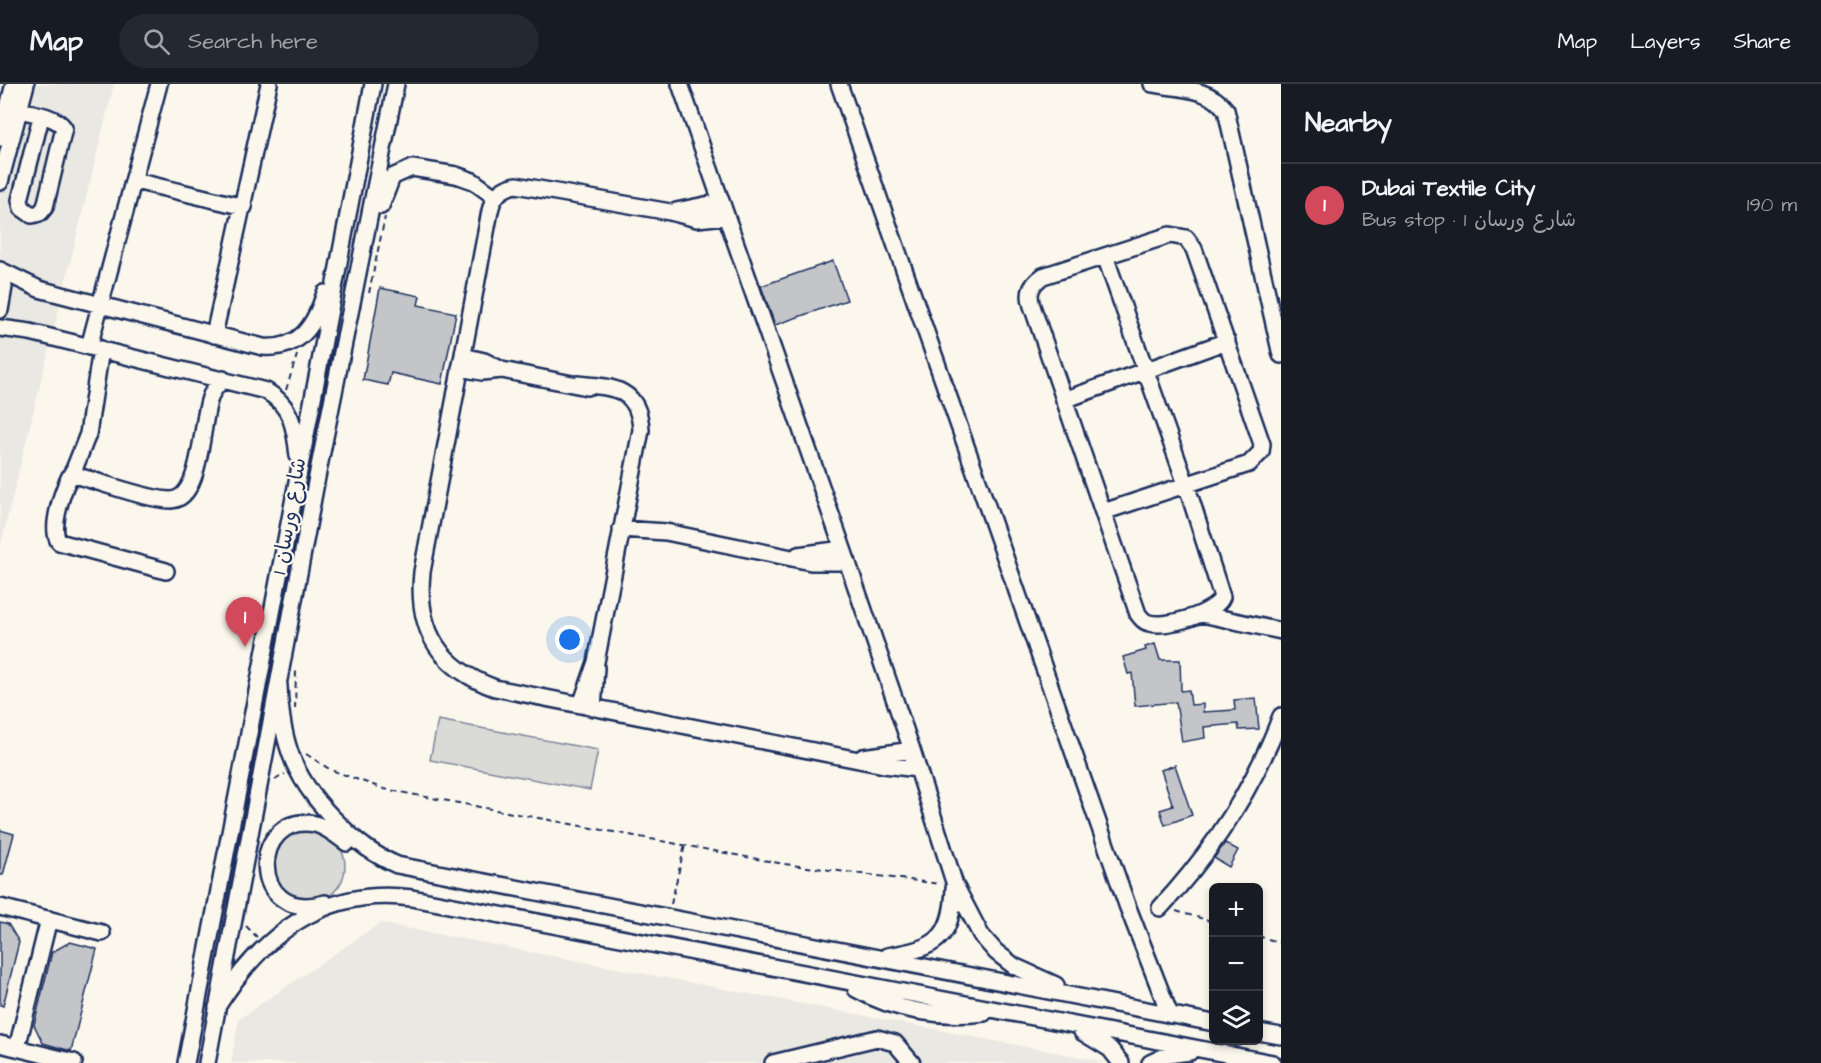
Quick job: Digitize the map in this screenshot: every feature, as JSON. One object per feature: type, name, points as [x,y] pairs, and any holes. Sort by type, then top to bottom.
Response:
[{"type":"street","points":[[0,182],[13,110],[14,84]]},
{"type":"street","points":[[0,138],[26,84]]},
{"type":"street","points":[[159,84],[135,180],[98,304],[88,434],[65,485],[55,536],[59,542],[166,571]]},
{"type":"street","points":[[214,335],[244,207],[269,84]]},
{"type":"street","name":"شارع ورسان 1","points":[[186,1063],[373,84]]},
{"type":"street","name":"شارع ورسان 1","points":[[207,1063],[396,84]]},
{"type":"street","points":[[680,84],[912,750],[955,885],[981,935],[996,952],[1034,977],[1093,1000]]},
{"type":"street","points":[[839,84],[1127,905],[1170,1015]]},
{"type":"street","points":[[1152,84],[1206,92],[1218,99],[1227,110],[1281,355]]},
{"type":"street","points":[[13,110],[41,117],[60,123],[64,132],[45,207],[40,213],[32,215],[24,212],[20,200],[41,117]]},
{"type":"street","points":[[363,247],[377,220],[387,184],[405,169],[420,169],[465,177],[495,197]]},
{"type":"street","points":[[135,180],[244,207]]},
{"type":"street","points":[[723,209],[697,219],[670,212],[516,185],[507,187],[495,197],[491,204],[422,572],[422,610],[427,628],[447,660],[477,682],[495,688],[884,765],[918,769]]},
{"type":"street","points":[[1103,512],[1249,464],[1261,452],[1261,435],[1194,249],[1186,238],[1170,235],[1043,276],[1031,289],[1029,298],[1138,614],[1143,620],[1158,624],[1202,614],[1215,607],[1222,597]]},
{"type":"street","points":[[0,270],[28,285],[214,335],[273,348],[301,338],[314,323],[341,245]]},
{"type":"street","points":[[1105,256],[1186,484],[1222,597],[1226,619]]},
{"type":"street","points":[[0,274],[4,287],[0,310]]},
{"type":"street","points":[[0,328],[95,348],[266,391],[286,408],[296,431],[300,474]]},
{"type":"street","points":[[1064,400],[1227,341]]},
{"type":"street","points":[[462,362],[484,361],[502,370],[616,389],[632,400],[640,417],[640,430],[587,707]]},
{"type":"street","points":[[73,471],[77,476],[163,499],[180,498],[189,489],[193,480],[209,400],[223,379]]},
{"type":"street","points":[[622,523],[793,557],[845,555]]},
{"type":"street","points":[[1202,614],[1281,631]]},
{"type":"street","points":[[279,685],[285,737],[306,789],[374,855]]},
{"type":"street","points":[[1160,908],[1204,858],[1228,825],[1266,755],[1281,716]]},
{"type":"street","points":[[851,758],[912,750]]},
{"type":"street","points":[[1209,1022],[416,871],[350,845],[327,829],[304,823],[292,826],[273,840],[265,862],[266,874],[274,890],[287,902],[298,906],[310,907],[356,895],[412,898],[1274,1063]]},
{"type":"street","points":[[878,958],[914,952],[937,941],[946,931],[952,919],[955,885]]},
{"type":"street","points":[[217,1007],[244,966],[281,932],[322,910],[369,896]]},
{"type":"street","points":[[0,907],[102,933]]},
{"type":"street","points":[[17,1048],[49,919]]},
{"type":"street","points":[[1066,1024],[1100,1041],[1121,1063]]},
{"type":"street","points":[[1263,1033],[1281,1036]]},
{"type":"street","points":[[774,1063],[818,1057],[877,1038],[895,1043],[912,1063]]},
{"type":"street","points":[[0,1044],[74,1062]]},
{"type":"street","points":[[1150,1063],[1167,1055],[1202,1050]]},
{"type":"path","points":[[368,295],[385,216]]},
{"type":"path","points":[[284,393],[300,347]]},
{"type":"path","points":[[296,718],[297,659]]},
{"type":"path","points":[[296,769],[304,765],[301,750],[330,770],[384,789],[840,873],[955,885]]},
{"type":"path","points":[[668,918],[685,845]]},
{"type":"path","points":[[1261,937],[1281,943]]},
{"type":"shaded area","points":[[0,84],[114,84],[0,548]]},
{"type":"shaded area","points":[[438,720],[598,750],[590,790],[430,760]]},
{"type":"shaded area","points":[[309,830],[329,836],[339,846],[345,866],[339,886],[329,896],[309,902],[289,896],[279,886],[273,866],[279,846],[289,836]]},
{"type":"shaded area","points":[[380,923],[1107,1063],[231,1063],[239,1019]]},
{"type":"building","points":[[833,261],[847,300],[775,325],[761,286]]},
{"type":"building","points":[[380,288],[420,296],[418,305],[456,313],[442,384],[391,373],[388,385],[363,380]]},
{"type":"building","points":[[1155,644],[1160,660],[1180,660],[1181,691],[1189,690],[1191,705],[1203,704],[1203,712],[1235,710],[1234,700],[1256,698],[1259,729],[1239,730],[1238,724],[1204,727],[1205,738],[1182,742],[1176,702],[1135,706],[1132,673],[1128,674],[1123,657],[1146,650],[1145,647]]},
{"type":"building","points":[[1175,765],[1192,815],[1165,825],[1160,810],[1173,806],[1161,770]]},
{"type":"building","points":[[0,830],[14,834],[3,875],[0,875]]},
{"type":"building","points":[[1225,843],[1238,850],[1229,867],[1214,858]]},
{"type":"building","points":[[0,922],[8,924],[19,942],[3,1006],[0,1005]]},
{"type":"building","points":[[70,942],[97,949],[71,1051],[43,1043],[34,1025],[52,952]]},
{"type":"place","name":"Dubai Textile City","points":[[245,647]]}]
